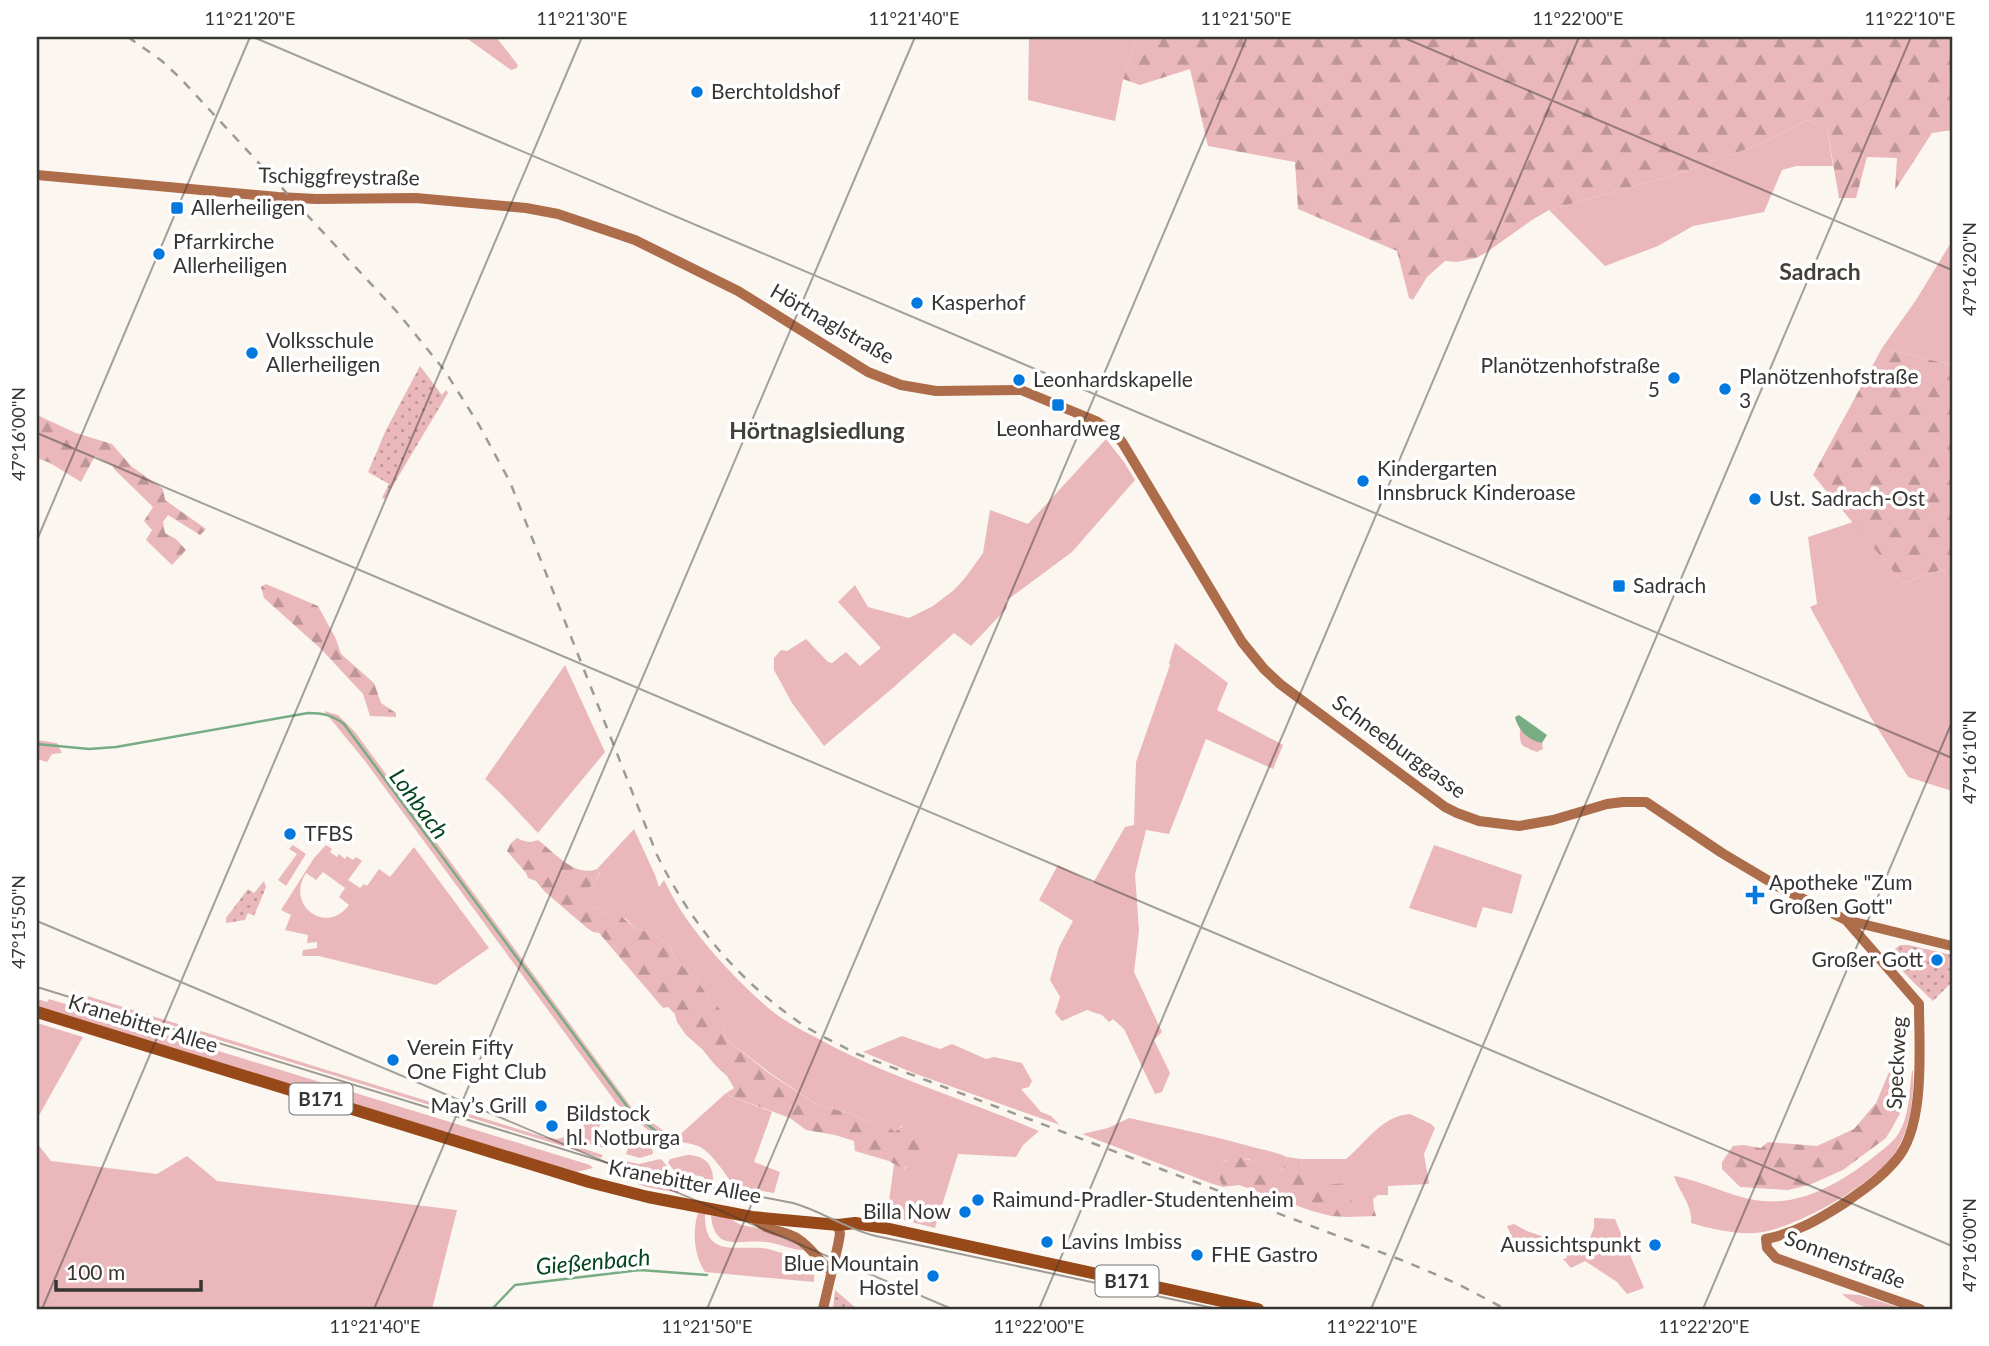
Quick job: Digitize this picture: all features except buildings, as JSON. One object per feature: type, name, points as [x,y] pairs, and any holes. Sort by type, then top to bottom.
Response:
[{"type":"main road","name":"Kranebitter Allee","points":[[37,1012],[589,1182],[648,1197],[752,1216],[838,1225],[855,1223],[885,1228],[1258,1309]]},
{"type":"street","name":"Tschiggfreystraße","points":[[37,175],[293,198],[416,198],[526,208],[558,214],[635,240]]},
{"type":"street","name":"Hörtnaglstraße","points":[[635,240],[738,291],[868,372],[901,385],[936,391],[1021,390]]},
{"type":"street","name":"Schneeburggasse","points":[[1021,390],[1088,417],[1116,436],[1128,450],[1242,642],[1264,669],[1280,684],[1445,807],[1479,821],[1519,826],[1553,820],[1607,804],[1646,803],[1779,887],[1846,920],[1952,946]]},
{"type":"street","name":"Speckweg","points":[[1766,1239],[1802,1228],[1867,1188],[1898,1158],[1912,1130],[1918,1096],[1919,1004],[1846,920]]},
{"type":"street","points":[[752,1216],[766,1227],[797,1237],[831,1272]]},
{"type":"street","points":[[823,1309],[840,1234],[838,1225]]},
{"type":"street","name":"Sonnenstraße","points":[[1766,1239],[1767,1248],[1776,1258],[1920,1309]]},
{"type":"green space","points":[[465,37],[496,37],[518,65],[517,68],[511,70]]},
{"type":"green space","points":[[1029,37],[1137,37],[1123,79],[1115,121],[1028,100]]},
{"type":"green space","points":[[1137,37],[1952,37],[1952,130],[1932,133],[1895,190],[1897,158],[1867,157],[1856,198],[1839,198],[1827,128],[1807,120],[1758,145],[1677,174],[1549,210],[1476,258],[1457,262],[1445,261],[1427,277],[1413,300],[1409,298],[1397,251],[1298,209],[1295,162],[1208,146],[1190,69],[1140,85],[1123,79]]},
{"type":"green space","points":[[1807,120],[1827,128],[1833,166],[1796,166],[1782,170],[1764,212],[1693,226],[1658,246],[1605,266],[1549,210],[1677,174],[1758,145]]},
{"type":"green space","points":[[1952,241],[1952,365],[1882,348],[1916,300]]},
{"type":"green space","points":[[1882,348],[1952,365],[1952,566],[1903,583],[1813,475]]},
{"type":"green space","points":[[420,366],[442,395],[446,390],[448,393],[385,499],[382,498],[389,484],[368,472],[386,430]]},
{"type":"green space","points":[[37,415],[76,433],[112,444],[131,466],[163,489],[165,500],[206,529],[200,535],[168,515],[163,522],[165,533],[176,539],[186,550],[172,565],[146,540],[152,530],[144,521],[153,507],[113,466],[95,456],[81,482],[37,458]]},
{"type":"green space","points":[[1106,439],[1135,480],[1072,552],[1006,601],[1007,608],[971,646],[954,633],[824,746],[792,703],[774,670],[774,658],[781,650],[787,651],[806,639],[828,662],[832,663],[846,652],[860,666],[881,648],[838,602],[855,585],[868,607],[909,618],[933,606],[954,590],[983,553],[990,510],[1028,524]]},
{"type":"green space","points":[[1853,522],[1903,583],[1952,566],[1952,791],[1908,777],[1870,716],[1810,607],[1817,604],[1808,537]]},
{"type":"green space","points":[[266,584],[318,606],[341,654],[374,683],[381,703],[396,713],[396,717],[370,716],[363,694],[321,649],[264,598],[261,587]]},
{"type":"green space","points":[[1175,643],[1228,683],[1217,710],[1283,745],[1273,769],[1206,739],[1169,834],[1146,830],[1135,874],[1139,931],[1134,972],[1162,1032],[1154,1040],[1170,1073],[1162,1092],[1155,1094],[1124,1029],[1113,1019],[1109,1022],[1102,1015],[1087,1010],[1062,1021],[1055,1013],[1060,997],[1050,980],[1059,947],[1073,921],[1039,900],[1058,865],[1093,883],[1125,827],[1134,825],[1136,762],[1170,665]]},
{"type":"green space","points":[[565,665],[605,752],[538,833],[485,779]]},
{"type":"green space","points":[[324,711],[338,715],[355,732],[632,1108],[675,1139],[725,1094],[772,1112],[754,1162],[780,1172],[774,1193],[734,1186],[703,1148],[675,1140],[668,1147],[617,1104],[365,761]]},
{"type":"green space","points":[[1520,729],[1542,743],[1543,749],[1537,752],[1523,745]]},
{"type":"green space","points":[[37,740],[57,743],[62,753],[52,754],[47,762],[37,759]]},
{"type":"green space","points":[[634,829],[659,887],[664,880],[707,946],[742,984],[777,1015],[844,1052],[898,1076],[1039,1131],[1023,1145],[1016,1157],[958,1154],[935,1228],[887,1216],[894,1164],[904,1169],[908,1166],[902,1125],[895,1132],[852,1114],[816,1104],[770,1073],[726,1039],[724,1025],[710,999],[697,980],[676,960],[669,946],[653,933],[635,928],[626,919],[589,905],[589,888],[600,873],[597,869]]},
{"type":"green space","points":[[517,838],[528,842],[538,840],[573,867],[589,871],[597,869],[600,872],[589,888],[589,905],[607,914],[616,912],[635,928],[653,933],[669,946],[676,960],[697,980],[727,1017],[724,1025],[726,1039],[770,1074],[816,1104],[889,1127],[895,1132],[908,1121],[917,1124],[927,1149],[924,1153],[903,1169],[889,1161],[855,1151],[854,1141],[806,1130],[790,1118],[725,1094],[734,1088],[727,1076],[686,1035],[675,1014],[668,1007],[663,1008],[599,933],[587,928],[536,881],[528,878],[507,851]]},
{"type":"green space","points":[[293,845],[306,854],[286,886],[278,880],[297,854],[289,849]]},
{"type":"green space","points":[[326,845],[337,857],[339,854],[345,859],[347,856],[353,860],[356,857],[362,861],[348,880],[360,888],[364,884],[367,886],[379,869],[390,877],[414,847],[489,948],[436,985],[319,956],[302,956],[303,950],[317,948],[317,942],[307,943],[308,935],[285,930],[291,915],[281,910],[314,858]],"holes":[[[323,872],[345,888],[339,897],[349,905],[340,914],[330,918],[311,913],[301,896],[301,885],[306,873],[316,880]]]},
{"type":"green space","points":[[1434,845],[1522,875],[1512,914],[1483,907],[1476,928],[1409,908]]},
{"type":"green space","points":[[264,881],[266,887],[254,916],[248,913],[245,920],[226,923],[226,918],[248,889],[254,893]]},
{"type":"green space","points":[[1900,945],[1952,955],[1952,982],[1933,1001],[1898,966],[1894,957],[1895,949]]},
{"type":"green space","points":[[81,994],[544,1137],[565,1137],[575,1146],[603,1155],[601,1158],[80,997]]},
{"type":"green space","points":[[37,999],[47,1002],[49,999],[82,1009],[593,1168],[576,1172],[37,1006]]},
{"type":"green space","points":[[37,1023],[83,1037],[37,1119]]},
{"type":"green space","points":[[902,1036],[940,1049],[952,1044],[986,1059],[994,1057],[1022,1063],[1032,1081],[1029,1087],[1021,1089],[1041,1112],[1051,1116],[1060,1125],[916,1074],[863,1052]]},
{"type":"green space","points":[[1901,1065],[1906,1069],[1902,1110],[1886,1138],[1843,1170],[1809,1185],[1788,1190],[1740,1187],[1722,1169],[1722,1162],[1733,1146],[1761,1148],[1768,1142],[1817,1146],[1854,1129],[1876,1103],[1889,1072]]},
{"type":"green space","points":[[1913,1070],[1911,1110],[1898,1148],[1874,1175],[1855,1189],[1811,1214],[1770,1230],[1738,1233],[1691,1223],[1688,1204],[1674,1176],[1751,1199],[1777,1201],[1806,1196],[1859,1168],[1888,1146],[1898,1134],[1906,1115]]},
{"type":"green space","points":[[600,1113],[610,1118],[610,1123],[602,1121],[597,1132],[607,1135],[609,1139],[605,1148],[579,1141],[572,1134]]},
{"type":"green space","points":[[1410,1114],[1435,1128],[1424,1154],[1429,1184],[1388,1186],[1388,1195],[1378,1195],[1373,1199],[1374,1209],[1353,1209],[1319,1185],[1302,1167],[1301,1159],[1346,1159],[1391,1119]]},
{"type":"green space","points":[[1129,1118],[1216,1137],[1287,1157],[1282,1170],[1248,1159],[1228,1160],[1219,1165],[1214,1174],[1223,1187],[1082,1134],[1108,1128]]},
{"type":"green space","points":[[637,1131],[653,1154],[640,1158],[626,1154]]},
{"type":"green space","points":[[37,1143],[51,1161],[157,1174],[187,1156],[217,1181],[457,1210],[432,1309],[37,1309]]},
{"type":"green space","points":[[687,1155],[707,1162],[712,1171],[713,1182],[704,1181],[704,1177],[694,1175],[693,1179],[677,1174],[668,1163],[670,1159]]},
{"type":"green space","points":[[1236,1156],[1282,1170],[1287,1157],[1301,1159],[1302,1167],[1319,1185],[1349,1183],[1353,1209],[1374,1209],[1376,1216],[1331,1216],[1239,1185],[1223,1187],[1219,1178],[1206,1169]]},
{"type":"green space","points":[[660,1159],[676,1179],[625,1166],[625,1161],[639,1164]]},
{"type":"green space","points":[[630,1177],[679,1189],[678,1193],[640,1185],[629,1179]]},
{"type":"green space","points":[[698,1213],[705,1214],[709,1237],[715,1243],[730,1247],[765,1249],[804,1259],[813,1266],[814,1282],[705,1272],[695,1243]]},
{"type":"green space","points":[[711,1216],[727,1217],[741,1225],[788,1236],[804,1250],[766,1242],[723,1240],[713,1228]]},
{"type":"green space","points":[[1594,1218],[1615,1219],[1644,1288],[1627,1294],[1617,1282],[1585,1261],[1571,1268],[1563,1259],[1567,1258],[1565,1250],[1534,1239],[1521,1251],[1511,1245],[1507,1226],[1514,1224],[1584,1251],[1594,1228]]},
{"type":"green space","points":[[835,1290],[857,1309],[833,1309]]},
{"type":"green space","points":[[1842,1294],[1860,1295],[1904,1309],[1864,1307]]},
{"type":"shaded area","points":[[1519,715],[1547,735],[1542,743],[1532,740],[1521,730],[1515,717]]},
{"type":"waterway","name":"Lohbach","points":[[37,744],[89,749],[116,747],[308,713],[327,715],[340,721],[629,1109],[669,1142]]},
{"type":"waterway","name":"Gießenbach","points":[[492,1309],[515,1285],[640,1270],[707,1275]]},
{"type":"tram line","points":[[37,987],[640,1173],[793,1203],[876,1236],[1218,1309]]},
{"type":"railway","points":[[128,37],[162,61],[180,78],[398,313],[445,371],[510,482],[657,855],[684,903],[700,925],[753,985],[803,1025],[857,1054],[1404,1261],[1458,1284],[1505,1309]]},
{"type":"place","name":"Berchtoldshof","points":[[697,92]]},
{"type":"place","name":"Allerheiligen","points":[[177,208]]},
{"type":"place","name":"Pfarrkirche Allerheiligen","points":[[159,254]]},
{"type":"place","name":"Kasperhof","points":[[917,303]]},
{"type":"place","name":"Volksschule Allerheiligen","points":[[252,353]]},
{"type":"place","name":"Planötzenhofstraße 5","points":[[1674,378]]},
{"type":"place","name":"Leonhardskapelle","points":[[1019,380]]},
{"type":"place","name":"Planötzenhofstraße 3","points":[[1725,389]]},
{"type":"place","name":"Leonhardweg","points":[[1058,405]]},
{"type":"place","name":"Kindergarten Innsbruck Kinderoase","points":[[1363,481]]},
{"type":"place","name":"Ust. Sadrach-Ost","points":[[1755,499]]},
{"type":"place","name":"Sadrach","points":[[1619,586]]},
{"type":"place","name":"TFBS","points":[[290,834]]},
{"type":"place","name":"Apotheke \"Zum Großen Gott\"","points":[[1755,895]]},
{"type":"place","name":"Großer Gott","points":[[1937,960]]},
{"type":"place","name":"Verein Fifty One Fight Club","points":[[393,1060]]},
{"type":"place","name":"May’s Grill","points":[[541,1106]]},
{"type":"place","name":"Bildstock hl. Notburga","points":[[552,1126]]},
{"type":"place","name":"Raimund-Pradler-Studentenheim","points":[[978,1200]]},
{"type":"place","name":"Billa Now","points":[[965,1212]]},
{"type":"place","name":"Lavins Imbiss","points":[[1047,1242]]},
{"type":"place","name":"Aussichtspunkt","points":[[1655,1245]]},
{"type":"place","name":"FHE Gastro","points":[[1197,1255]]},
{"type":"place","name":"Blue Mountain Hostel","points":[[933,1276]]},
{"type":"district","name":"Sadrach","points":[[1820,272]]},
{"type":"district","name":"Hörtnaglsiedlung","points":[[817,431]]}]
